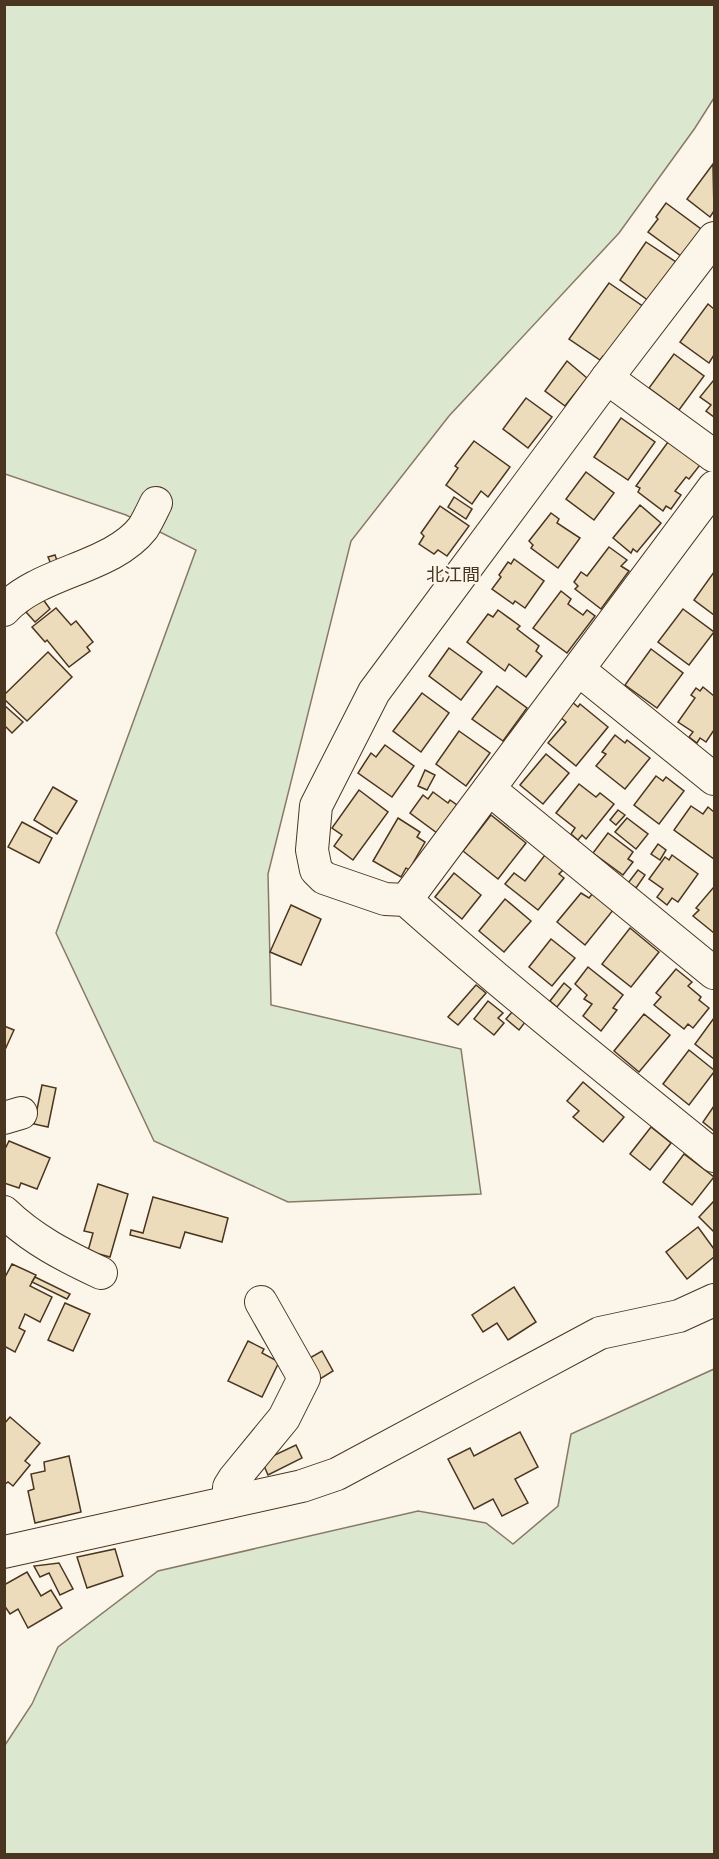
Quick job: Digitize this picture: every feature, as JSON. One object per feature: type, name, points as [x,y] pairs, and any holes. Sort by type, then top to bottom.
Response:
[{"type":"street","points":[[714,238],[374,692],[316,806],[312,850],[316,870],[324,878],[385,899],[406,900],[583,1050],[714,1156]]},
{"type":"street","points":[[607,378],[714,456]]},
{"type":"street","points":[[406,900],[714,487]]},
{"type":"street","points":[[4,610],[19,596],[96,561],[127,543],[143,528],[156,503]]},
{"type":"street","points":[[579,670],[712,771]]},
{"type":"street","points":[[489,789],[714,973]]},
{"type":"street","points":[[4,1212],[54,1250],[100,1273]]},
{"type":"street","points":[[4,1552],[302,1486],[337,1474],[600,1333],[679,1316],[714,1300]]},
{"type":"street","points":[[229,1502],[229,1487],[284,1418],[304,1378],[261,1302]]},
{"type":"green space","points":[[5,5],[714,5],[714,98],[695,128],[619,233],[449,416],[351,541],[268,874],[271,1005],[461,1049],[481,1194],[288,1202],[154,1141],[56,933],[196,550],[126,515],[5,474]]},
{"type":"green space","points":[[714,1369],[714,1854],[5,1854],[5,1745],[32,1704],[58,1647],[158,1571],[418,1511],[486,1523],[513,1544],[558,1506],[571,1434]]},
{"type":"building","points":[[713,164],[714,211],[710,217],[687,199]]},
{"type":"building","points":[[666,203],[701,229],[681,256],[648,232]]},
{"type":"building","points":[[646,242],[676,262],[649,301],[620,280]]},
{"type":"building","points":[[609,283],[644,307],[607,359],[603,356],[600,360],[569,339]]},
{"type":"building","points":[[708,304],[714,309],[714,355],[709,363],[680,342]]},
{"type":"building","points":[[674,354],[704,376],[679,410],[649,388]]},
{"type":"building","points":[[567,361],[587,378],[565,406],[545,391]]},
{"type":"building","points":[[713,381],[714,417],[706,411],[711,405],[700,397]]},
{"type":"building","points":[[526,398],[552,417],[528,448],[503,429]]},
{"type":"building","points":[[621,418],[655,442],[628,480],[594,457]]},
{"type":"building","points":[[474,441],[510,467],[488,497],[481,491],[472,504],[446,485],[458,468],[455,466]]},
{"type":"building","points":[[668,442],[700,465],[675,491],[681,495],[671,509],[666,506],[663,511],[638,492],[640,488],[636,486]]},
{"type":"building","points":[[586,472],[614,493],[594,520],[566,499]]},
{"type":"building","points":[[454,497],[472,509],[466,519],[448,507]]},
{"type":"building","points":[[640,505],[661,523],[637,552],[633,549],[631,553],[613,538]]},
{"type":"building","points":[[440,506],[469,526],[447,556],[438,550],[434,554],[419,544],[424,536],[421,533]]},
{"type":"building","points":[[551,513],[559,519],[557,523],[580,538],[558,568],[531,548],[533,545],[529,541]]},
{"type":"building","points":[[609,547],[627,560],[621,566],[629,571],[601,609],[575,589],[578,586],[574,582],[581,572],[587,576]]},
{"type":"building","points":[[55,555],[59,566],[53,569],[48,557]]},
{"type":"building","points":[[514,559],[544,581],[525,608],[515,601],[513,604],[492,589],[508,562],[511,564]]},
{"type":"building","points":[[714,572],[714,615],[694,600]]},
{"type":"building","points":[[561,591],[571,599],[568,604],[583,615],[587,610],[595,616],[567,653],[533,628]]},
{"type":"building","points":[[42,598],[50,609],[35,622],[26,612]]},
{"type":"building","points":[[56,608],[71,625],[76,621],[93,642],[87,647],[90,651],[69,667],[47,640],[45,642],[32,627]]},
{"type":"building","points":[[683,609],[714,632],[689,665],[658,642]]},
{"type":"building","points":[[498,610],[520,626],[517,629],[539,646],[536,651],[542,656],[526,677],[509,664],[505,671],[467,642],[488,614],[493,617]]},
{"type":"building","points":[[449,648],[482,672],[461,700],[429,676]]},
{"type":"building","points":[[651,649],[683,673],[657,708],[625,685]]},
{"type":"building","points":[[48,652],[72,677],[27,721],[4,699],[4,695]]},
{"type":"building","points":[[497,686],[527,708],[503,741],[472,719]]},
{"type":"building","points":[[703,687],[714,696],[714,730],[706,742],[700,738],[697,743],[689,737],[693,732],[678,722],[695,698],[691,695],[696,688],[700,691]]},
{"type":"building","points":[[422,693],[449,713],[421,752],[393,731]]},
{"type":"building","points":[[571,701],[578,707],[580,704],[608,727],[576,766],[548,743],[566,722],[559,716]]},
{"type":"building","points":[[4,705],[23,722],[12,733],[4,725]]},
{"type":"building","points":[[459,731],[490,753],[466,786],[436,764]]},
{"type":"building","points":[[615,735],[625,743],[627,740],[650,758],[625,789],[596,766],[606,754],[602,752]]},
{"type":"building","points":[[385,745],[414,766],[392,797],[358,773],[371,753],[376,757]]},
{"type":"building","points":[[546,754],[569,773],[543,804],[520,785]]},
{"type":"building","points":[[425,770],[435,775],[427,790],[418,786]]},
{"type":"building","points":[[656,776],[663,781],[666,777],[684,791],[659,824],[634,805]]},
{"type":"building","points":[[579,784],[596,797],[600,793],[614,804],[586,839],[582,835],[578,840],[571,834],[575,828],[556,813]]},
{"type":"building","points":[[53,787],[77,801],[57,834],[34,820]]},
{"type":"building","points":[[359,790],[388,812],[353,860],[334,846],[342,835],[332,828]]},
{"type":"building","points":[[433,792],[448,803],[450,800],[457,805],[437,833],[410,813],[423,795],[428,799]]},
{"type":"building","points":[[691,806],[703,814],[708,807],[714,812],[714,859],[674,830]]},
{"type":"building","points":[[618,810],[625,815],[616,825],[610,820]]},
{"type":"building","points":[[491,815],[526,843],[498,879],[463,851]]},
{"type":"building","points":[[398,818],[420,832],[417,837],[425,842],[409,870],[406,868],[401,877],[373,861]]},
{"type":"building","points":[[627,818],[648,834],[636,849],[615,832]]},
{"type":"building","points":[[22,822],[52,838],[39,863],[8,847]]},
{"type":"building","points":[[608,833],[633,852],[628,859],[633,862],[623,875],[593,853]]},
{"type":"building","points":[[658,844],[666,850],[660,860],[651,854]]},
{"type":"building","points":[[545,855],[564,869],[559,874],[564,878],[538,910],[505,884],[514,873],[525,881]]},
{"type":"building","points":[[672,855],[698,874],[678,902],[672,898],[667,905],[657,897],[663,889],[649,879],[665,857],[669,860]]},
{"type":"building","points":[[638,870],[645,875],[636,888],[628,883]]},
{"type":"building","points":[[454,873],[481,895],[462,919],[435,897]]},
{"type":"building","points":[[713,888],[714,933],[693,916],[699,910],[696,908]]},
{"type":"building","points":[[581,893],[589,898],[593,893],[614,909],[585,945],[557,922]]},
{"type":"building","points":[[505,899],[531,921],[504,952],[479,931]]},
{"type":"building","points":[[291,905],[321,919],[301,965],[270,952]]},
{"type":"building","points":[[630,928],[659,952],[631,987],[602,964]]},
{"type":"building","points":[[551,939],[575,958],[552,986],[529,967]]},
{"type":"building","points":[[588,967],[623,995],[613,1008],[617,1010],[601,1031],[583,1016],[592,1004],[584,999],[587,995],[575,984]]},
{"type":"building","points":[[676,969],[692,982],[688,986],[701,997],[699,1000],[709,1008],[693,1028],[688,1024],[684,1029],[654,1005],[661,997],[656,993]]},
{"type":"building","points":[[564,983],[571,989],[557,1007],[550,1001]]},
{"type":"building","points":[[476,985],[486,993],[458,1025],[448,1017]]},
{"type":"building","points":[[488,1001],[503,1013],[498,1018],[504,1023],[494,1035],[474,1019]]},
{"type":"building","points":[[513,1011],[526,1021],[519,1030],[506,1019]]},
{"type":"building","points":[[644,1014],[670,1035],[639,1072],[614,1051]]},
{"type":"building","points":[[714,1018],[714,1059],[695,1044]]},
{"type":"building","points":[[4,1026],[14,1030],[4,1052]]},
{"type":"building","points":[[689,1050],[714,1072],[689,1105],[663,1084]]},
{"type":"building","points":[[583,1082],[624,1117],[603,1142],[573,1117],[579,1111],[567,1101]]},
{"type":"building","points":[[42,1085],[56,1088],[48,1127],[34,1124]]},
{"type":"building","points":[[714,1106],[714,1131],[703,1122]]},
{"type":"building","points":[[651,1127],[671,1143],[650,1170],[630,1154]]},
{"type":"building","points":[[9,1141],[50,1158],[37,1189],[21,1183],[19,1188],[4,1183],[4,1151]]},
{"type":"building","points":[[684,1154],[714,1177],[692,1205],[663,1182]]},
{"type":"building","points":[[98,1184],[128,1194],[110,1257],[88,1251],[93,1233],[84,1231]]},
{"type":"building","points":[[153,1197],[228,1218],[222,1242],[185,1232],[180,1248],[130,1235],[131,1230],[143,1233]]},
{"type":"building","points":[[714,1201],[714,1232],[699,1217]]},
{"type":"building","points":[[698,1227],[714,1249],[714,1257],[687,1279],[666,1252]]},
{"type":"building","points":[[12,1264],[36,1275],[30,1286],[52,1297],[40,1322],[25,1314],[19,1328],[25,1331],[15,1352],[4,1346],[4,1279]]},
{"type":"building","points":[[35,1277],[70,1294],[67,1299],[32,1282]]},
{"type":"building","points":[[514,1287],[536,1322],[508,1340],[497,1323],[483,1332],[472,1315]]},
{"type":"building","points":[[65,1303],[90,1314],[73,1351],[48,1340]]},
{"type":"building","points":[[248,1341],[264,1349],[262,1353],[279,1362],[262,1397],[228,1381]]},
{"type":"building","points":[[322,1351],[333,1371],[320,1379],[308,1359]]},
{"type":"building","points":[[10,1417],[40,1443],[25,1461],[30,1465],[13,1486],[8,1482],[4,1485],[4,1424]]},
{"type":"building","points":[[520,1432],[538,1467],[515,1479],[528,1503],[502,1516],[493,1499],[474,1509],[448,1459],[470,1448],[474,1456]]},
{"type":"building","points":[[296,1445],[302,1458],[268,1475],[262,1461]]},
{"type":"building","points":[[69,1456],[81,1512],[35,1523],[28,1491],[34,1489],[31,1474],[45,1471],[44,1462]]},
{"type":"building","points":[[115,1549],[123,1576],[87,1588],[77,1557]]},
{"type":"building","points":[[59,1563],[73,1589],[60,1595],[49,1573],[40,1577],[34,1566]]},
{"type":"building","points":[[27,1572],[41,1596],[51,1590],[62,1608],[28,1628],[18,1609],[10,1614],[4,1605],[4,1585]]},
{"type":"district","name":"北江間","points":[[453,575]]}]
